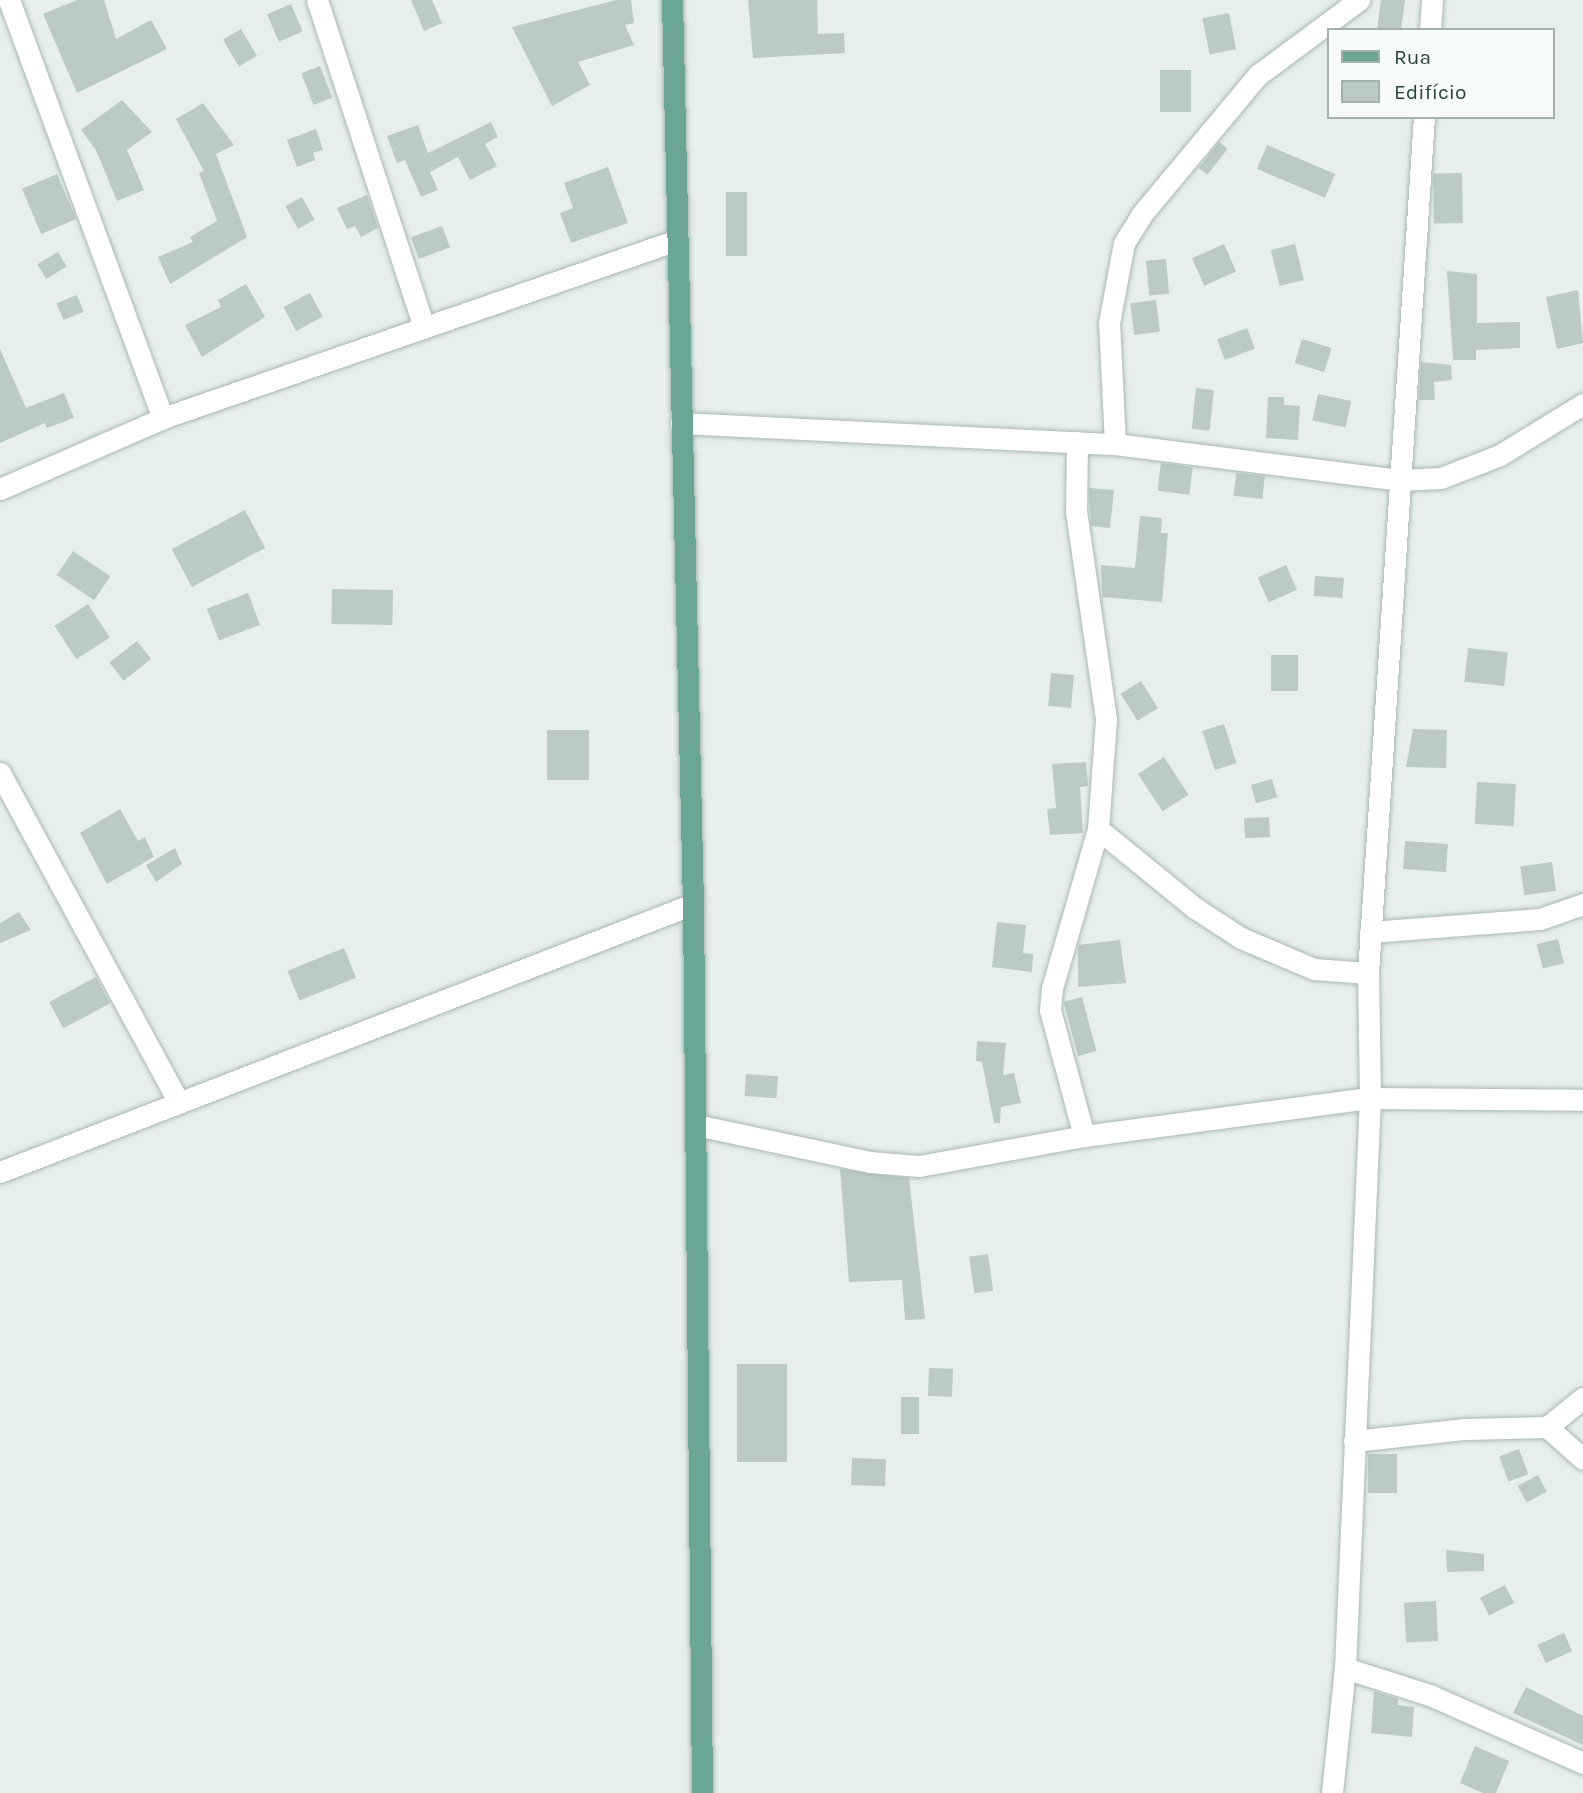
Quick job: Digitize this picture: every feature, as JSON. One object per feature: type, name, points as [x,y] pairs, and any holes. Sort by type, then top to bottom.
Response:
[{"type":"main road","points":[[672,0],[693,904],[702,1793]]},
{"type":"street","points":[[9,0],[163,418]]},
{"type":"street","points":[[317,0],[423,326]]},
{"type":"street","points":[[1115,444],[1109,323],[1124,243],[1142,214],[1258,75],[1359,0]]},
{"type":"street","points":[[1429,1],[1430,28]]},
{"type":"street","points":[[1332,1793],[1345,1668],[1370,1098],[1370,932],[1424,119]]},
{"type":"street","points":[[0,489],[163,418],[677,240]]},
{"type":"street","points":[[681,423],[1115,444],[1398,480],[1441,478],[1500,455],[1583,404]]},
{"type":"street","points":[[1077,442],[1076,512],[1107,720],[1098,829],[1052,988],[1050,1010],[1084,1136]]},
{"type":"street","points":[[0,773],[179,1103]]},
{"type":"street","points":[[1098,829],[1195,908],[1241,938],[1314,969],[1368,973]]},
{"type":"street","points":[[0,1172],[693,904]]},
{"type":"street","points":[[1370,932],[1540,919],[1583,904]]},
{"type":"street","points":[[696,1125],[870,1162],[919,1166],[1084,1136],[1370,1098],[1583,1100]]},
{"type":"street","points":[[1354,1441],[1547,1427],[1583,1398]]},
{"type":"street","points":[[1547,1427],[1583,1459]]},
{"type":"street","points":[[1345,1668],[1432,1696],[1583,1763]]},
{"type":"building","points":[[77,0],[104,0],[116,39],[151,20],[167,49],[77,93],[43,14]]},
{"type":"building","points":[[411,0],[432,0],[442,23],[424,31]]},
{"type":"building","points":[[616,0],[631,0],[634,23],[625,25],[634,45],[578,62],[590,85],[552,106],[512,27]]},
{"type":"building","points":[[748,0],[817,0],[818,34],[844,33],[845,53],[753,58]]},
{"type":"building","points":[[1381,0],[1405,0],[1401,28],[1377,28]]},
{"type":"building","points":[[291,4],[303,32],[279,42],[267,14]]},
{"type":"building","points":[[1229,13],[1236,49],[1210,54],[1202,18]]},
{"type":"building","points":[[241,29],[257,56],[239,66],[223,40]]},
{"type":"building","points":[[320,66],[332,98],[314,105],[301,73]]},
{"type":"building","points":[[1160,70],[1191,70],[1191,112],[1160,112]]},
{"type":"building","points":[[122,100],[152,132],[127,150],[144,190],[117,201],[96,150],[81,130]]},
{"type":"building","points":[[203,103],[234,145],[216,154],[247,237],[170,284],[158,257],[193,242],[190,237],[217,221],[199,173],[204,171],[176,119]]},
{"type":"building","points":[[491,122],[498,137],[485,144],[497,166],[470,180],[458,157],[430,172],[438,190],[421,197],[405,160],[397,163],[387,136],[418,125],[428,153]]},
{"type":"building","points":[[316,129],[323,150],[313,153],[315,160],[297,167],[287,140]]},
{"type":"building","points":[[1219,142],[1228,149],[1207,175],[1199,168]]},
{"type":"building","points":[[1267,145],[1335,174],[1325,198],[1257,169]]},
{"type":"building","points":[[608,167],[628,223],[571,243],[560,213],[573,208],[564,183]]},
{"type":"building","points":[[1462,173],[1463,223],[1434,223],[1433,174]]},
{"type":"building","points":[[57,174],[76,219],[41,234],[22,189]]},
{"type":"building","points":[[726,192],[747,192],[747,256],[726,256]]},
{"type":"building","points":[[367,195],[378,228],[361,237],[355,226],[347,229],[337,208]]},
{"type":"building","points":[[302,197],[315,220],[298,229],[285,206]]},
{"type":"building","points":[[442,226],[450,248],[419,259],[411,237]]},
{"type":"building","points":[[1224,244],[1236,271],[1204,286],[1192,258]]},
{"type":"building","points":[[1295,244],[1304,280],[1280,286],[1271,250]]},
{"type":"building","points":[[58,252],[67,267],[46,279],[37,264]]},
{"type":"building","points":[[1166,259],[1169,294],[1149,296],[1146,261]]},
{"type":"building","points":[[1447,271],[1477,274],[1477,323],[1520,322],[1520,348],[1476,350],[1476,360],[1453,360]]},
{"type":"building","points":[[246,284],[265,317],[202,357],[185,325],[221,307],[218,300]]},
{"type":"building","points":[[1578,290],[1583,343],[1557,349],[1546,297]]},
{"type":"building","points":[[310,293],[323,317],[296,331],[284,307]]},
{"type":"building","points":[[77,295],[84,312],[63,320],[57,303]]},
{"type":"building","points":[[1156,300],[1160,332],[1134,335],[1130,303]]},
{"type":"building","points":[[1247,328],[1255,349],[1225,360],[1217,339]]},
{"type":"building","points":[[1302,339],[1332,348],[1324,372],[1295,363]]},
{"type":"building","points":[[0,349],[26,408],[64,393],[74,418],[47,428],[45,423],[0,443]]},
{"type":"building","points":[[1421,362],[1451,365],[1452,380],[1434,382],[1435,400],[1419,400]]},
{"type":"building","points":[[1196,388],[1214,390],[1210,431],[1192,429]]},
{"type":"building","points":[[1318,394],[1351,401],[1346,427],[1312,420]]},
{"type":"building","points":[[1268,397],[1284,397],[1284,405],[1300,406],[1298,440],[1266,438]]},
{"type":"building","points":[[1161,463],[1193,467],[1189,495],[1158,491]]},
{"type":"building","points":[[1236,473],[1265,476],[1262,499],[1234,496]]},
{"type":"building","points":[[1089,488],[1114,490],[1110,528],[1091,526]]},
{"type":"building","points":[[245,510],[265,548],[192,587],[172,549]]},
{"type":"building","points":[[1140,516],[1162,518],[1161,533],[1168,533],[1162,602],[1102,597],[1101,565],[1135,568]]},
{"type":"building","points":[[73,551],[110,576],[94,600],[57,575]]},
{"type":"building","points":[[1286,565],[1297,590],[1269,602],[1258,578]]},
{"type":"building","points":[[1315,576],[1344,578],[1343,598],[1314,596]]},
{"type":"building","points":[[332,589],[393,590],[392,625],[331,624]]},
{"type":"building","points":[[248,593],[260,625],[219,641],[207,609]]},
{"type":"building","points":[[88,604],[110,638],[76,659],[54,626]]},
{"type":"building","points":[[137,641],[151,659],[124,681],[109,663]]},
{"type":"building","points":[[1468,648],[1508,652],[1504,686],[1464,682]]},
{"type":"building","points":[[1271,655],[1298,655],[1298,691],[1271,691]]},
{"type":"building","points":[[1051,673],[1074,675],[1071,708],[1048,706]]},
{"type":"building","points":[[1141,681],[1158,708],[1138,721],[1121,694]]},
{"type":"building","points":[[1224,724],[1237,763],[1215,770],[1202,731]]},
{"type":"building","points":[[1413,729],[1447,730],[1446,768],[1406,767]]},
{"type":"building","points":[[547,730],[589,730],[589,780],[547,780]]},
{"type":"building","points":[[1164,757],[1189,795],[1163,812],[1138,774]]},
{"type":"building","points":[[1086,762],[1088,786],[1080,787],[1083,833],[1050,835],[1047,809],[1056,808],[1052,764]]},
{"type":"building","points":[[1272,779],[1277,797],[1256,803],[1251,785]]},
{"type":"building","points":[[1477,782],[1516,784],[1514,826],[1475,824]]},
{"type":"building","points":[[120,809],[138,841],[145,837],[154,857],[107,884],[80,833]]},
{"type":"building","points":[[1269,817],[1270,837],[1245,838],[1244,818]]},
{"type":"building","points":[[1405,841],[1448,844],[1446,872],[1403,869]]},
{"type":"building","points":[[175,848],[182,864],[156,882],[146,865]]},
{"type":"building","points":[[1552,862],[1556,891],[1524,895],[1520,866]]},
{"type":"building","points":[[19,912],[31,930],[0,943],[0,923]]},
{"type":"building","points":[[997,922],[1026,925],[1023,953],[1033,954],[1032,972],[992,967]]},
{"type":"building","points":[[1558,939],[1564,963],[1543,969],[1537,944]]},
{"type":"building","points":[[1120,940],[1126,983],[1078,987],[1078,945]]},
{"type":"building","points":[[344,948],[356,978],[299,1001],[287,971]]},
{"type":"building","points":[[96,977],[110,1003],[63,1028],[49,1002]]},
{"type":"building","points":[[1082,997],[1096,1051],[1078,1056],[1064,1002]]},
{"type":"building","points":[[977,1041],[1006,1043],[1003,1075],[1014,1073],[1021,1103],[1001,1107],[1000,1123],[994,1123],[982,1062],[976,1061]]},
{"type":"building","points":[[746,1074],[778,1076],[776,1098],[744,1096]]},
{"type":"building","points":[[840,1169],[909,1178],[925,1319],[905,1320],[902,1280],[849,1282]]},
{"type":"building","points":[[988,1254],[993,1291],[974,1293],[969,1257]]},
{"type":"building","points":[[737,1364],[787,1364],[787,1462],[737,1462]]},
{"type":"building","points":[[929,1368],[953,1369],[952,1397],[928,1396]]},
{"type":"building","points":[[901,1397],[919,1397],[919,1434],[901,1434]]},
{"type":"building","points":[[1519,1449],[1528,1474],[1509,1482],[1499,1456]]},
{"type":"building","points":[[1368,1454],[1397,1454],[1397,1493],[1368,1493]]},
{"type":"building","points":[[852,1458],[886,1459],[885,1486],[851,1485]]},
{"type":"building","points":[[1538,1475],[1547,1492],[1527,1503],[1518,1486]]},
{"type":"building","points":[[1446,1550],[1484,1554],[1484,1571],[1447,1572]]},
{"type":"building","points":[[1505,1585],[1514,1603],[1489,1616],[1480,1598]]},
{"type":"building","points":[[1436,1601],[1438,1641],[1406,1643],[1404,1603]]},
{"type":"building","points":[[1564,1633],[1572,1651],[1546,1663],[1538,1645]]},
{"type":"building","points":[[1526,1687],[1583,1716],[1583,1745],[1513,1713]]},
{"type":"building","points":[[1374,1691],[1398,1699],[1398,1705],[1414,1707],[1412,1737],[1371,1733]]},
{"type":"building","points":[[1475,1746],[1509,1761],[1496,1793],[1483,1793],[1460,1783]]}]
